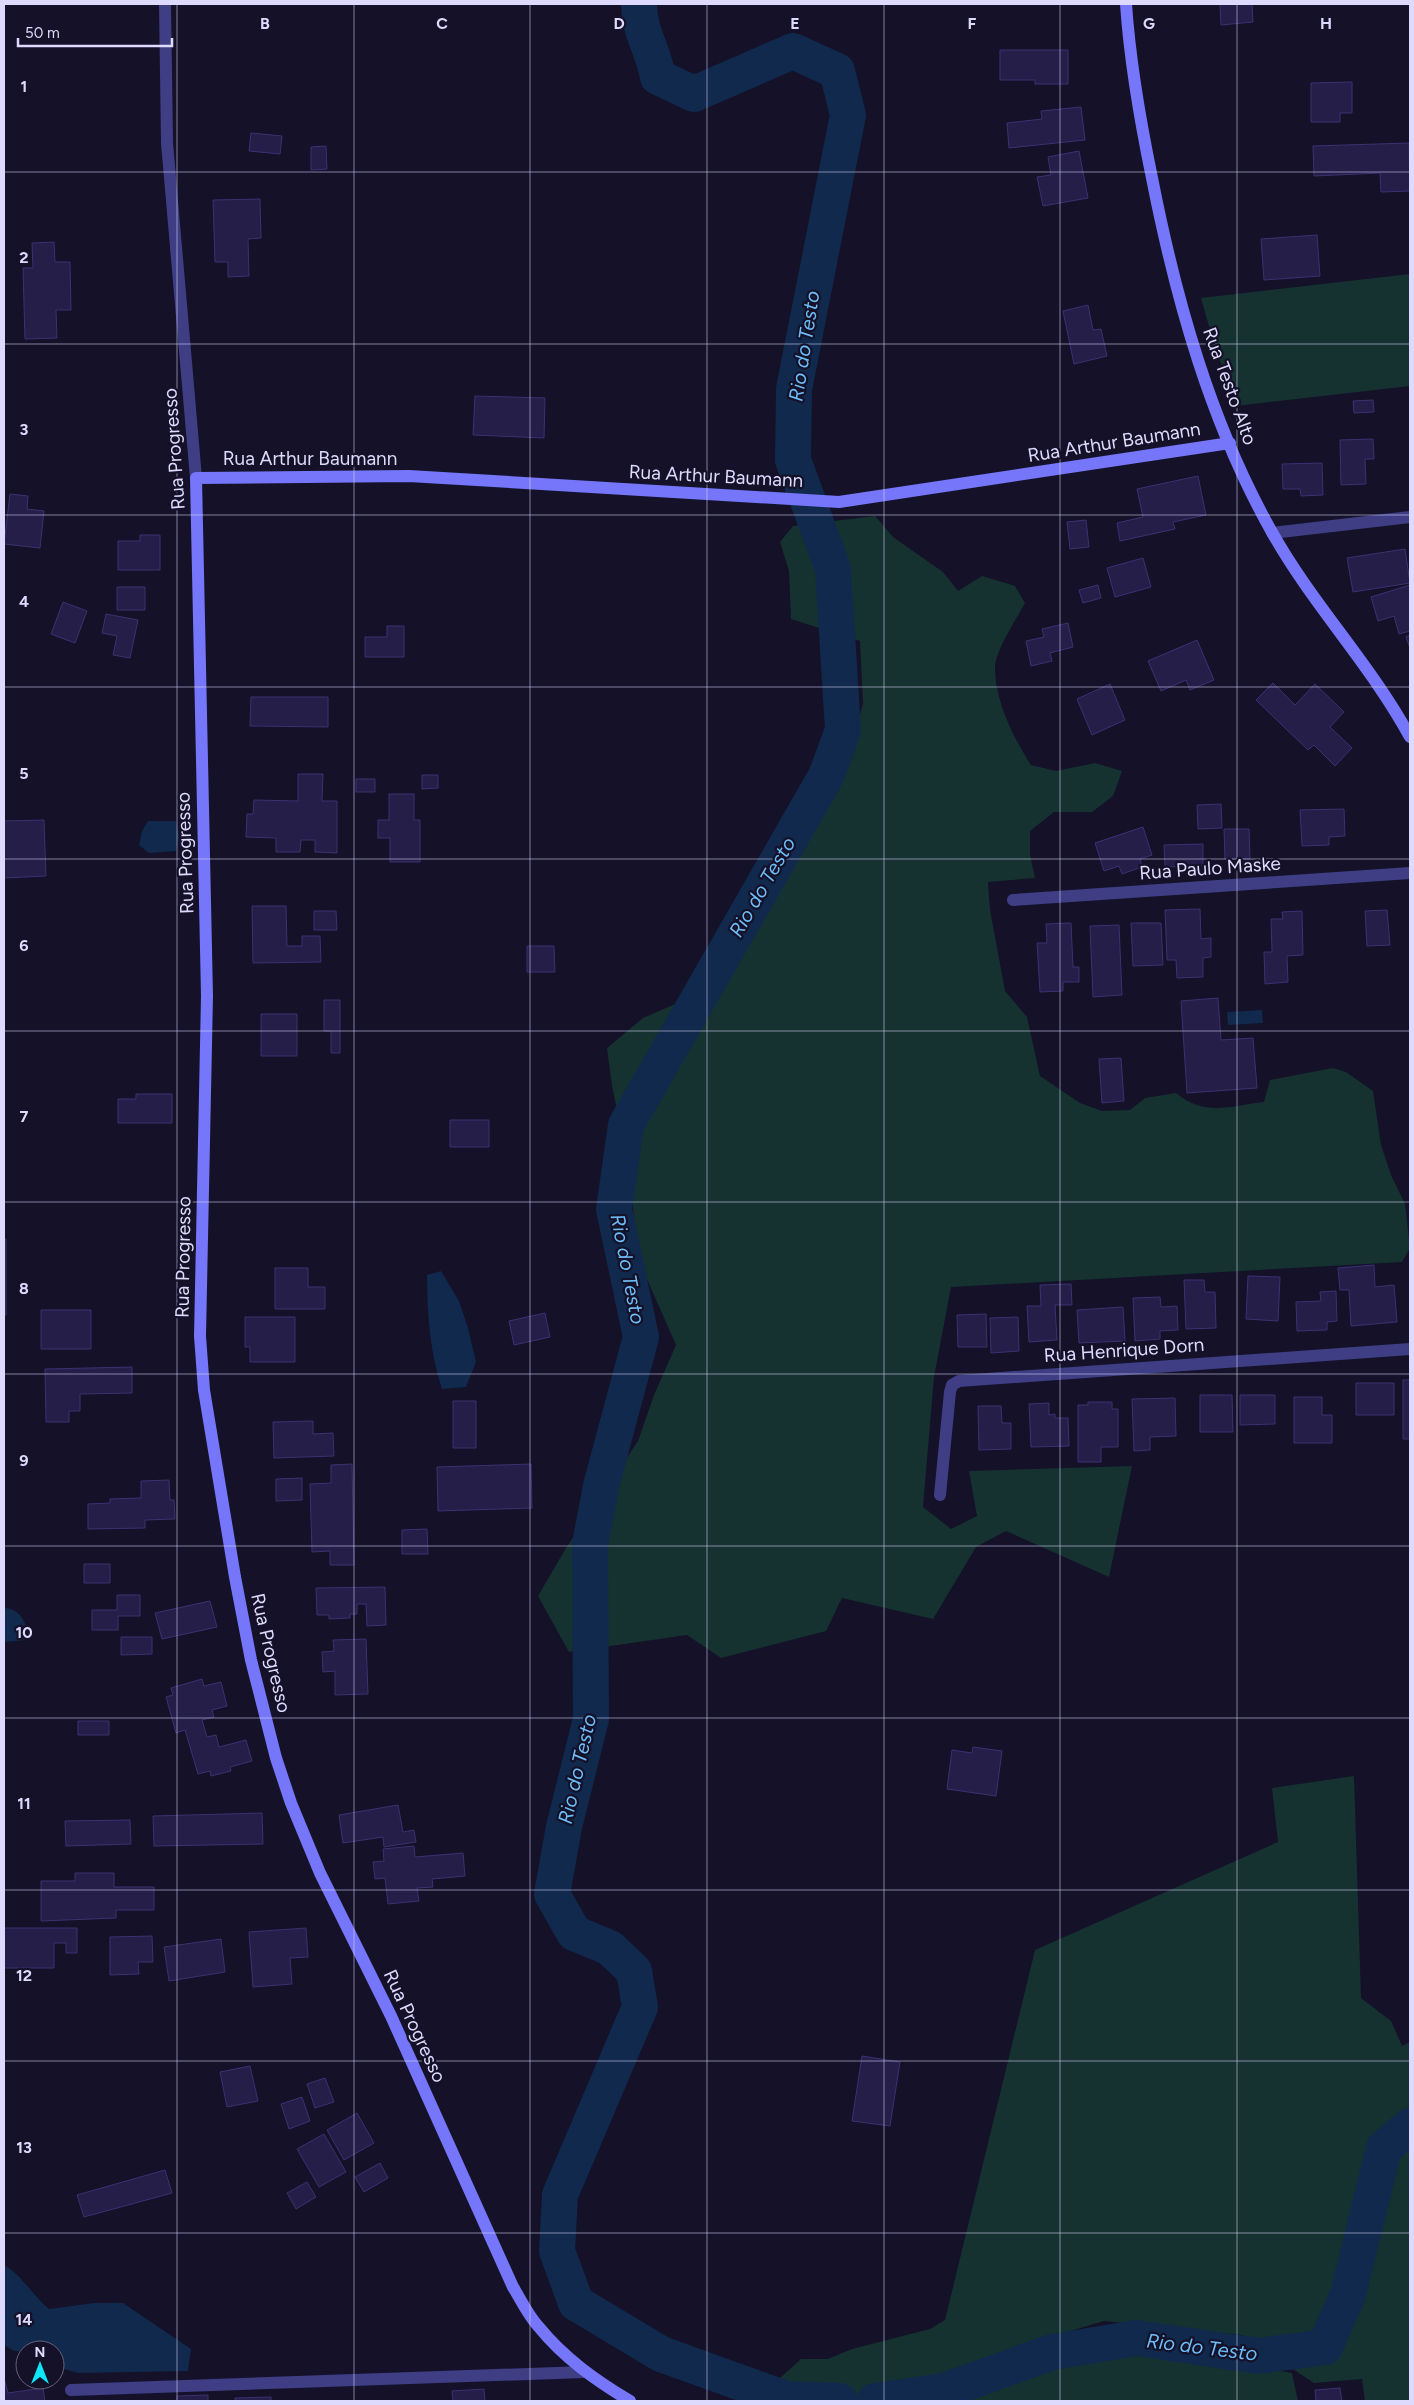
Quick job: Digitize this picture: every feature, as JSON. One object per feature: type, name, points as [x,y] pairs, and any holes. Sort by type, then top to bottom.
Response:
[{"type":"street","name":"Rua Progresso","points":[[165,4],[167,143],[196,478],[207,996],[200,1336],[204,1390],[213,1451],[247,1641],[276,1758],[291,1803],[313,1857],[390,2016],[513,2287],[536,2325],[563,2355],[584,2372],[630,2401]]},
{"type":"street","name":"Rua Testo Alto","points":[[1126,4],[1135,88],[1172,270],[1192,338],[1230,443],[1272,533],[1293,567],[1383,693],[1410,737]]},
{"type":"street","name":"Rua Arthur Baumann","points":[[196,478],[409,476],[839,502],[1230,443]]},
{"type":"street","points":[[1272,533],[1410,517]]},
{"type":"street","name":"Rua Paulo Maske","points":[[1013,900],[1410,874]]},
{"type":"street","name":"Rua Henrique Dorn","points":[[940,1495],[950,1392],[952,1384],[959,1381],[1410,1349]]},
{"type":"street","points":[[71,2390],[584,2372]]},
{"type":"green space","points":[[1410,274],[1410,386],[1236,406],[1214,344],[1201,298]]},
{"type":"green space","points":[[875,516],[893,537],[943,572],[958,591],[982,576],[1015,586],[1025,603],[998,654],[995,669],[996,681],[998,694],[1007,719],[1018,744],[1031,765],[1056,771],[1095,763],[1122,771],[1113,796],[1092,812],[1054,812],[1030,831],[1030,855],[1035,878],[988,882],[990,910],[1005,991],[1027,1017],[1040,1076],[1080,1103],[1102,1111],[1130,1110],[1145,1098],[1176,1093],[1197,1105],[1207,1107],[1218,1108],[1264,1102],[1270,1080],[1333,1068],[1346,1072],[1373,1091],[1381,1145],[1391,1175],[1405,1204],[1410,1248],[1402,1262],[951,1287],[934,1377],[923,1507],[951,1529],[977,1516],[969,1471],[1132,1466],[1109,1577],[1006,1531],[976,1547],[933,1619],[842,1598],[826,1631],[721,1658],[687,1635],[569,1652],[538,1596],[566,1548],[638,1441],[654,1395],[676,1345],[646,1277],[634,1221],[631,1175],[612,1086],[607,1048],[643,1018],[724,983],[795,854],[841,780],[863,704],[860,641],[791,619],[789,571],[780,542],[793,526]]},
{"type":"green space","points":[[1354,1776],[1361,1998],[1391,2021],[1402,2046],[1410,2042],[1410,2401],[1365,2401],[1362,2379],[1314,2383],[1242,2335],[1104,2321],[1067,2332],[1292,2373],[1298,2401],[755,2401],[801,2359],[828,2359],[852,2349],[930,2329],[945,2320],[1035,1950],[1278,1842],[1272,1788]]},
{"type":"water","points":[[148,821],[176,821],[179,836],[176,851],[149,853],[139,845],[142,831]]},
{"type":"water","points":[[1262,1010],[1263,1023],[1228,1025],[1227,1012]]},
{"type":"water","points":[[441,1271],[459,1301],[476,1362],[466,1387],[442,1389],[438,1375],[432,1347],[427,1275]]},
{"type":"water","points":[[4,1608],[14,1610],[21,1617],[30,1636],[27,1640],[4,1642]]},
{"type":"water","points":[[4,2265],[16,2274],[49,2309],[94,2303],[123,2303],[191,2349],[188,2371],[78,2373],[65,2369],[65,2340],[15,2340],[15,2351],[4,2345]]},
{"type":"building","points":[[1220,4],[1252,4],[1253,22],[1221,25]]},
{"type":"building","points":[[1000,50],[1068,50],[1068,84],[1035,84],[1035,80],[1000,80]]},
{"type":"building","points":[[1352,82],[1352,113],[1340,113],[1340,122],[1311,122],[1311,83]]},
{"type":"building","points":[[1081,107],[1085,140],[1009,148],[1007,123],[1042,119],[1041,111]]},
{"type":"building","points":[[251,133],[282,136],[280,154],[249,151]]},
{"type":"building","points":[[1409,143],[1410,191],[1381,192],[1380,173],[1314,176],[1313,146]]},
{"type":"building","points":[[326,146],[327,169],[311,170],[311,147]]},
{"type":"building","points":[[1079,151],[1088,198],[1043,206],[1037,177],[1051,175],[1048,157]]},
{"type":"building","points":[[260,199],[261,238],[248,239],[249,276],[228,277],[228,262],[215,262],[213,200]]},
{"type":"building","points":[[1317,235],[1320,276],[1264,280],[1261,239]]},
{"type":"building","points":[[54,242],[55,262],[70,262],[71,310],[56,310],[57,338],[25,339],[23,268],[33,268],[32,243]]},
{"type":"building","points":[[1088,305],[1093,330],[1101,329],[1107,356],[1074,364],[1063,311]]},
{"type":"building","points":[[475,396],[545,398],[544,438],[473,435]]},
{"type":"building","points":[[1373,400],[1374,412],[1354,413],[1353,401]]},
{"type":"building","points":[[1373,439],[1374,459],[1365,459],[1366,484],[1341,485],[1340,440]]},
{"type":"building","points":[[1322,463],[1323,495],[1301,496],[1300,489],[1283,489],[1282,464]]},
{"type":"building","points":[[1198,476],[1206,515],[1173,522],[1175,529],[1120,541],[1117,523],[1143,517],[1137,489]]},
{"type":"building","points":[[10,494],[28,496],[27,509],[44,511],[40,548],[4,544]]},
{"type":"building","points":[[1086,520],[1089,547],[1070,549],[1067,522]]},
{"type":"building","points":[[140,535],[160,535],[160,570],[118,570],[118,541],[140,541]]},
{"type":"building","points":[[1405,549],[1410,583],[1353,592],[1347,558]]},
{"type":"building","points":[[1143,558],[1151,587],[1115,597],[1107,568]]},
{"type":"building","points":[[1098,585],[1101,598],[1083,603],[1079,590]]},
{"type":"building","points":[[1410,585],[1410,631],[1399,634],[1394,616],[1378,621],[1371,597]]},
{"type":"building","points":[[117,587],[145,587],[145,610],[117,610]]},
{"type":"building","points":[[63,602],[87,611],[75,643],[51,634]]},
{"type":"building","points":[[106,614],[138,620],[130,658],[113,655],[117,636],[102,633]]},
{"type":"building","points":[[1068,623],[1073,647],[1050,653],[1052,661],[1031,666],[1026,641],[1044,637],[1042,629]]},
{"type":"building","points":[[387,626],[404,626],[404,657],[365,657],[365,637],[387,637]]},
{"type":"building","points":[[1410,635],[1410,648],[1406,637]]},
{"type":"building","points":[[1197,640],[1214,680],[1190,690],[1186,680],[1161,691],[1148,661]]},
{"type":"building","points":[[1273,683],[1295,705],[1315,684],[1344,712],[1330,727],[1352,748],[1335,766],[1314,745],[1308,750],[1256,700]]},
{"type":"building","points":[[1110,684],[1125,720],[1092,735],[1077,699]]},
{"type":"building","points":[[251,697],[328,697],[328,727],[250,726]]},
{"type":"building","points":[[298,774],[323,774],[322,801],[337,801],[337,853],[315,852],[315,840],[301,840],[300,852],[276,852],[276,838],[246,837],[247,814],[253,814],[254,800],[298,801]]},
{"type":"building","points":[[422,775],[438,775],[438,788],[422,789]]},
{"type":"building","points":[[356,779],[375,779],[375,792],[356,792]]},
{"type":"building","points":[[389,794],[414,794],[414,820],[420,820],[420,862],[390,862],[390,838],[378,838],[378,820],[389,820]]},
{"type":"building","points":[[1221,804],[1222,828],[1198,829],[1197,805]]},
{"type":"building","points":[[1344,809],[1345,836],[1329,837],[1329,845],[1302,846],[1300,810]]},
{"type":"building","points":[[44,820],[46,876],[4,878],[4,821]]},
{"type":"building","points":[[1143,827],[1152,855],[1140,859],[1142,867],[1122,874],[1119,866],[1104,871],[1095,843]]},
{"type":"building","points":[[1224,829],[1249,829],[1250,859],[1225,859]]},
{"type":"building","points":[[1203,844],[1203,866],[1165,867],[1164,845]]},
{"type":"building","points":[[252,906],[286,906],[287,946],[302,946],[302,936],[320,936],[321,962],[253,963]]},
{"type":"building","points":[[1200,909],[1201,939],[1211,938],[1211,957],[1203,958],[1203,977],[1177,978],[1176,960],[1167,960],[1165,910]]},
{"type":"building","points":[[1387,910],[1390,945],[1367,946],[1365,911]]},
{"type":"building","points":[[314,911],[336,911],[337,930],[314,930]]},
{"type":"building","points":[[1302,911],[1303,955],[1287,956],[1288,982],[1265,984],[1264,952],[1272,952],[1271,919],[1283,919],[1282,912]]},
{"type":"building","points":[[1071,923],[1073,967],[1079,967],[1079,982],[1063,982],[1063,991],[1040,992],[1037,943],[1047,943],[1046,924]]},
{"type":"building","points":[[1131,923],[1161,923],[1163,965],[1133,966]]},
{"type":"building","points":[[1119,925],[1122,995],[1093,997],[1090,926]]},
{"type":"building","points":[[527,946],[554,946],[555,972],[527,972]]},
{"type":"building","points":[[1218,998],[1221,1040],[1253,1038],[1257,1088],[1187,1093],[1181,1001]]},
{"type":"building","points":[[324,1000],[340,1000],[340,1053],[331,1053],[331,1031],[324,1031]]},
{"type":"building","points":[[261,1014],[297,1014],[297,1056],[261,1056]]},
{"type":"building","points":[[1121,1058],[1124,1101],[1102,1103],[1099,1059]]},
{"type":"building","points":[[136,1094],[172,1094],[172,1123],[118,1123],[118,1099],[136,1099]]},
{"type":"building","points":[[450,1120],[489,1120],[489,1147],[450,1147]]},
{"type":"building","points":[[4,1239],[6,1239],[6,1315],[4,1315]]},
{"type":"building","points":[[1374,1265],[1375,1287],[1394,1285],[1397,1322],[1351,1326],[1349,1290],[1340,1290],[1338,1268]]},
{"type":"building","points":[[275,1268],[308,1268],[308,1287],[325,1287],[325,1309],[275,1309]]},
{"type":"building","points":[[1248,1276],[1280,1277],[1278,1321],[1246,1319]]},
{"type":"building","points":[[1184,1280],[1204,1280],[1205,1292],[1215,1292],[1216,1328],[1186,1329]]},
{"type":"building","points":[[1071,1284],[1072,1305],[1055,1305],[1057,1340],[1029,1342],[1027,1306],[1041,1306],[1040,1285]]},
{"type":"building","points":[[1336,1291],[1337,1321],[1327,1322],[1327,1330],[1297,1331],[1296,1302],[1321,1301],[1320,1292]]},
{"type":"building","points":[[1160,1297],[1161,1307],[1177,1306],[1178,1330],[1160,1331],[1160,1339],[1135,1341],[1133,1298]]},
{"type":"building","points":[[1123,1307],[1125,1341],[1079,1343],[1077,1310]]},
{"type":"building","points":[[41,1310],[91,1310],[91,1349],[41,1349]]},
{"type":"building","points":[[545,1313],[550,1337],[514,1345],[509,1321]]},
{"type":"building","points":[[986,1314],[987,1347],[958,1347],[957,1315]]},
{"type":"building","points":[[245,1317],[295,1317],[295,1362],[250,1362],[250,1347],[245,1347]]},
{"type":"building","points":[[1018,1317],[1019,1351],[991,1353],[990,1318]]},
{"type":"building","points":[[132,1367],[132,1393],[80,1394],[80,1411],[69,1411],[69,1422],[46,1422],[45,1369]]},
{"type":"building","points":[[1403,1380],[1410,1380],[1410,1439],[1403,1439]]},
{"type":"building","points":[[1356,1383],[1394,1383],[1394,1415],[1356,1415]]},
{"type":"building","points":[[1200,1395],[1232,1395],[1233,1432],[1200,1432]]},
{"type":"building","points":[[1240,1395],[1275,1395],[1275,1424],[1240,1425]]},
{"type":"building","points":[[1294,1397],[1322,1397],[1322,1415],[1332,1415],[1332,1443],[1294,1443]]},
{"type":"building","points":[[1175,1398],[1176,1436],[1150,1437],[1150,1450],[1134,1451],[1132,1399]]},
{"type":"building","points":[[453,1401],[476,1401],[476,1448],[453,1448]]},
{"type":"building","points":[[1088,1402],[1112,1402],[1112,1409],[1118,1409],[1118,1447],[1101,1447],[1101,1462],[1078,1462],[1078,1405],[1088,1405]]},
{"type":"building","points":[[1049,1403],[1049,1415],[1055,1414],[1055,1418],[1068,1418],[1069,1446],[1031,1447],[1029,1404]]},
{"type":"building","points":[[978,1406],[1001,1406],[1002,1423],[1011,1423],[1011,1449],[979,1450]]},
{"type":"building","points":[[313,1421],[313,1434],[333,1433],[334,1456],[274,1458],[273,1422]]},
{"type":"building","points":[[352,1464],[354,1565],[330,1565],[330,1551],[312,1552],[310,1484],[331,1483],[331,1465]]},
{"type":"building","points":[[531,1464],[532,1508],[438,1511],[437,1467]]},
{"type":"building","points":[[302,1478],[302,1500],[276,1501],[276,1479]]},
{"type":"building","points":[[169,1480],[170,1500],[174,1500],[175,1519],[145,1520],[145,1528],[88,1529],[88,1504],[110,1503],[110,1499],[141,1498],[141,1481]]},
{"type":"building","points":[[427,1529],[428,1554],[402,1554],[402,1530]]},
{"type":"building","points":[[84,1564],[110,1564],[110,1583],[84,1583]]},
{"type":"building","points":[[385,1587],[386,1625],[367,1626],[366,1604],[357,1604],[357,1614],[350,1614],[350,1618],[329,1619],[329,1615],[317,1615],[316,1588]]},
{"type":"building","points":[[117,1595],[140,1595],[140,1616],[118,1616],[118,1630],[92,1630],[92,1610],[117,1610]]},
{"type":"building","points":[[210,1601],[217,1627],[162,1639],[155,1613]]},
{"type":"building","points":[[121,1637],[152,1637],[152,1654],[121,1655]]},
{"type":"building","points":[[366,1639],[368,1694],[335,1695],[335,1671],[323,1672],[322,1652],[334,1651],[333,1640]]},
{"type":"building","points":[[202,1679],[204,1686],[221,1682],[227,1706],[212,1710],[214,1717],[202,1720],[207,1737],[216,1735],[219,1747],[246,1740],[252,1761],[230,1767],[231,1771],[211,1776],[210,1771],[198,1774],[185,1730],[176,1733],[166,1697],[173,1695],[171,1688]]},
{"type":"building","points":[[78,1721],[109,1721],[109,1735],[78,1735]]},
{"type":"building","points":[[973,1747],[1002,1751],[996,1796],[947,1789],[952,1750],[972,1753]]},
{"type":"building","points":[[398,1805],[403,1832],[414,1830],[416,1842],[384,1847],[383,1837],[343,1843],[339,1815]]},
{"type":"building","points":[[262,1813],[263,1844],[154,1846],[153,1816]]},
{"type":"building","points":[[130,1820],[131,1844],[66,1846],[65,1821]]},
{"type":"building","points":[[414,1846],[415,1857],[463,1853],[465,1876],[432,1879],[433,1887],[417,1888],[419,1901],[388,1904],[385,1878],[375,1879],[373,1862],[384,1861],[383,1849]]},
{"type":"building","points":[[75,1873],[114,1873],[114,1887],[154,1887],[154,1910],[116,1910],[116,1918],[41,1921],[41,1881],[75,1881]]},
{"type":"building","points":[[4,1928],[77,1928],[77,1953],[66,1953],[66,1943],[54,1943],[54,1968],[4,1968]]},
{"type":"building","points":[[306,1928],[308,1957],[290,1958],[292,1984],[253,1987],[249,1932]]},
{"type":"building","points":[[152,1936],[153,1962],[138,1962],[139,1974],[110,1975],[110,1937]]},
{"type":"building","points":[[221,1939],[225,1972],[169,1981],[164,1947]]},
{"type":"building","points":[[862,2056],[900,2062],[890,2126],[852,2121]]},
{"type":"building","points":[[250,2066],[258,2101],[227,2107],[220,2072]]},
{"type":"building","points":[[325,2078],[334,2102],[315,2108],[307,2084]]},
{"type":"building","points":[[302,2097],[310,2121],[289,2129],[281,2104]]},
{"type":"building","points":[[357,2113],[374,2143],[344,2160],[327,2130]]},
{"type":"building","points":[[324,2134],[346,2172],[319,2187],[297,2149]]},
{"type":"building","points":[[380,2163],[388,2178],[364,2192],[355,2177]]},
{"type":"building","points":[[165,2170],[172,2193],[84,2217],[77,2195]]},
{"type":"building","points":[[307,2182],[316,2197],[296,2209],[287,2193]]},
{"type":"building","points":[[4,2378],[8,2393],[43,2390],[45,2401],[4,2401]]},
{"type":"building","points":[[1340,2388],[1342,2401],[1316,2401],[1315,2390]]},
{"type":"building","points":[[484,2389],[485,2401],[453,2401],[452,2391]]},
{"type":"building","points":[[208,2395],[208,2401],[177,2401],[177,2396]]},
{"type":"building","points":[[271,2397],[271,2401],[235,2401],[235,2398]]},
{"type":"waterway","name":"Rio do Testo","points":[[639,4],[641,23],[658,77],[694,94],[793,51],[837,71],[848,115],[794,389],[793,460],[833,569],[843,730],[826,776],[626,1125],[614,1209],[641,1337],[601,1486],[590,1544],[591,1719],[564,1827],[552,1894],[574,1933],[610,1948],[634,1971],[640,2007],[560,2195],[557,2251],[576,2303],[661,2354],[786,2399],[840,2401]]},
{"type":"waterway","name":"Rio do Testo","points":[[875,2401],[944,2391],[1052,2352],[1137,2338],[1258,2356],[1325,2347],[1348,2294],[1384,2148],[1410,2126]]}]
